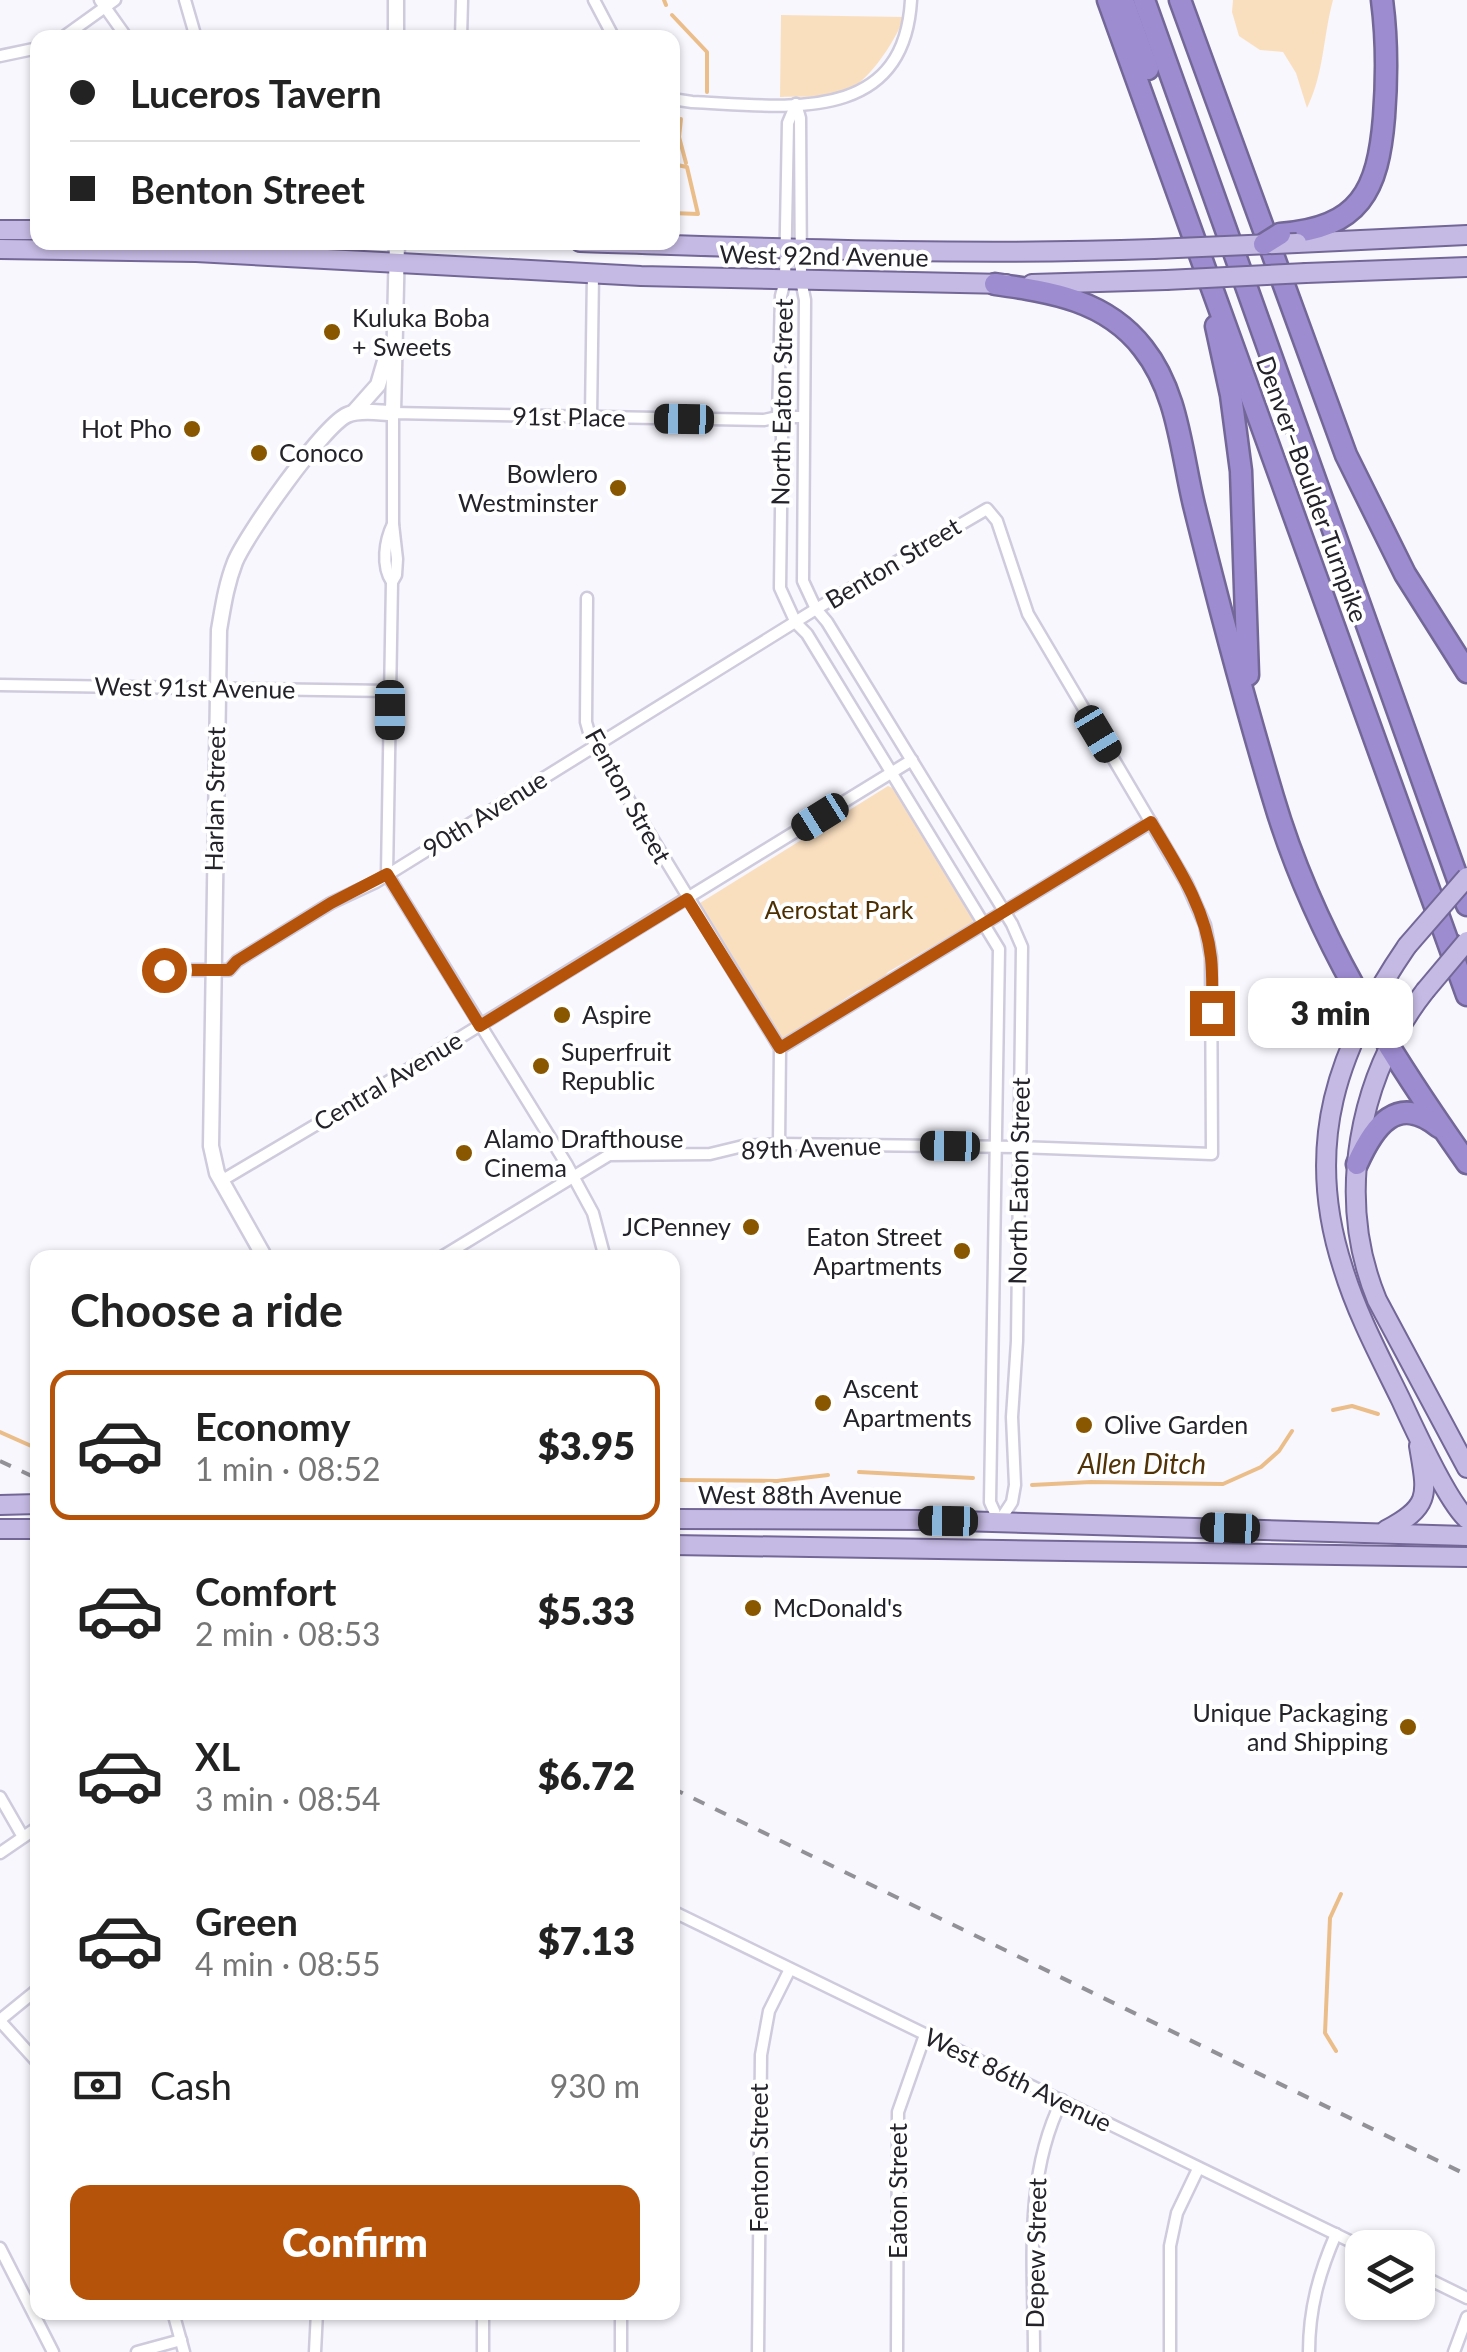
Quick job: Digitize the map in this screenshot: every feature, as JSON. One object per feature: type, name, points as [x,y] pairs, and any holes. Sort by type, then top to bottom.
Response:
[{"type":"highway","name":"Denver–Boulder Turnpike","points":[[1108,0],[1467,995]]},
{"type":"highway","points":[[1123,0],[1467,966]]},
{"type":"highway","points":[[1144,0],[1467,906]]},
{"type":"highway","name":"Denver–Boulder Turnpike","points":[[1156,0],[1467,874]]},
{"type":"highway","points":[[1180,0],[1351,467],[1405,574],[1467,672]]},
{"type":"highway","points":[[1198,0],[1198,44]]},
{"type":"highway","points":[[1280,240],[1330,224],[1354,206],[1373,182],[1386,96],[1382,0]]},
{"type":"highway","points":[[1181,199],[1218,330],[1235,420],[1243,513],[1246,655],[1265,770]]},
{"type":"highway","points":[[994,284],[1049,292],[1092,306],[1133,336],[1161,376],[1265,770],[1307,894],[1387,1048],[1467,1163]]},
{"type":"highway","points":[[1357,1164],[1374,1130],[1391,1116],[1420,1115],[1448,1136]]},
{"type":"main road","points":[[0,230],[30,230]]},
{"type":"main road","name":"West 92nd Avenue","points":[[680,245],[1025,252],[1467,235]]},
{"type":"main road","name":"West 92nd Avenue","points":[[0,249],[30,249]]},
{"type":"main road","name":"West 92nd Avenue","points":[[231,250],[397,264],[593,274],[994,284],[1467,267]]},
{"type":"main road","points":[[1467,874],[1407,946],[1366,1009],[1347,1050],[1331,1111],[1327,1151],[1329,1206],[1339,1257],[1351,1290],[1416,1432],[1467,1519]]},
{"type":"main road","points":[[1467,941],[1425,991],[1387,1048],[1366,1111],[1357,1164],[1360,1234],[1373,1291],[1467,1468]]},
{"type":"main road","points":[[1381,1533],[1415,1514],[1423,1501],[1426,1488],[1416,1432]]},
{"type":"main road","points":[[0,1505],[30,1504]]},
{"type":"main road","name":"West 88th Avenue","points":[[680,1519],[1467,1536]]},
{"type":"main road","points":[[0,1529],[30,1529]]},
{"type":"main road","name":"West 88th Avenue","points":[[680,1545],[1467,1558]]},
{"type":"street","points":[[184,0],[193,30]]},
{"type":"street","points":[[396,0],[396,30]]},
{"type":"street","points":[[462,0],[462,30]]},
{"type":"street","points":[[594,0],[610,30]]},
{"type":"street","points":[[680,100],[796,104],[840,100],[869,86],[899,54],[910,20],[911,0]]},
{"type":"street","points":[[73,30],[108,3],[123,30]]},
{"type":"street","points":[[0,56],[30,50]]},
{"type":"street","name":"North Eaton Street","points":[[796,104],[788,124],[793,280],[805,297],[803,581],[816,609],[1018,935],[1023,954],[1015,1485],[1012,1502],[999,1523]]},
{"type":"street","points":[[397,250],[392,524],[386,536],[387,575],[392,582],[387,874],[573,1176],[593,1213],[603,1250]]},
{"type":"street","points":[[591,418],[593,274]]},
{"type":"street","name":"North Eaton Street","points":[[793,280],[781,296],[780,579],[796,623],[808,634],[997,944],[1000,955],[990,1502],[999,1523]]},
{"type":"street","name":"Harlan Street","points":[[260,1250],[221,1181],[211,1146],[219,630],[236,559],[271,504],[334,424],[354,412],[378,385],[395,324]]},
{"type":"street","points":[[354,412],[394,413]]},
{"type":"street","name":"91st Place","points":[[394,413],[766,420],[803,417]]},
{"type":"street","name":"Benton Street","points":[[816,609],[986,508],[996,521],[1028,614],[1196,903],[1211,957],[1212,1154]]},
{"type":"street","name":"Fenton Street","points":[[588,598],[586,722],[595,746],[780,1048]]},
{"type":"street","name":"90th Avenue","points":[[164,970],[229,970],[237,961],[387,874],[816,609]]},
{"type":"street","name":"West 91st Avenue","points":[[0,685],[390,691]]},
{"type":"street","name":"Central Avenue","points":[[221,1181],[912,760]]},
{"type":"street","points":[[778,1144],[780,1048],[1151,822]]},
{"type":"street","name":"89th Avenue","points":[[453,1250],[614,1153],[710,1154],[743,1146],[778,1144],[1212,1154]]},
{"type":"street","points":[[0,1798],[23,1837]]},
{"type":"street","points":[[0,1853],[30,1832]]},
{"type":"street","name":"West 86th Avenue","points":[[680,1915],[1345,2238]]},
{"type":"street","name":"Fenton Street","points":[[758,2352],[760,2054],[769,2010],[790,1969]]},
{"type":"street","points":[[30,1996],[0,2020],[30,2054]]},
{"type":"street","name":"Eaton Street","points":[[897,2352],[898,2112],[925,2035]]},
{"type":"street","name":"Depew Street","points":[[1034,2352],[1036,2172],[1062,2100]]},
{"type":"street","points":[[1170,2352],[1170,2246],[1178,2213],[1198,2168]]},
{"type":"street","points":[[1309,2352],[1316,2284],[1336,2234]]},
{"type":"street","points":[[0,2248],[30,2307]]},
{"type":"street","points":[[1435,2282],[1467,2298]]},
{"type":"street","points":[[1454,2352],[1467,2317]]},
{"type":"street","points":[[37,2320],[53,2352]]},
{"type":"street","points":[[137,2352],[183,2346],[175,2320]]},
{"type":"street","points":[[316,2352],[317,2320]]},
{"type":"street","points":[[483,2320],[483,2352]]},
{"type":"street","points":[[621,2320],[621,2352]]},
{"type":"green space","points":[[1233,0],[1333,0],[1320,69],[1307,108],[1296,73],[1283,52],[1260,50],[1239,36]]},
{"type":"green space","points":[[781,15],[904,17],[878,63],[858,84],[837,95],[780,97]]},
{"type":"green space","name":"Aerostat Park","points":[[888,786],[895,789],[972,915],[973,923],[888,972],[880,982],[857,991],[787,1038],[781,1038],[700,903]]},
{"type":"waterway","points":[[664,0],[666,5]]},
{"type":"waterway","points":[[672,15],[707,52],[707,92]]},
{"type":"waterway","points":[[680,128],[681,119]]},
{"type":"waterway","points":[[680,141],[686,163]]},
{"type":"waterway","points":[[680,166],[687,167],[698,214],[680,213]]},
{"type":"waterway","name":"Allen Ditch","points":[[1333,1410],[1352,1406],[1378,1414]]},
{"type":"waterway","name":"Allen Ditch","points":[[1032,1485],[1223,1484],[1261,1467],[1279,1451],[1292,1431]]},
{"type":"waterway","points":[[0,1432],[30,1445]]},
{"type":"waterway","points":[[859,1472],[973,1478]]},
{"type":"waterway","points":[[680,1480],[777,1481],[828,1475]]},
{"type":"waterway","points":[[1336,2051],[1325,2033],[1330,1918],[1341,1894]]},
{"type":"railway","points":[[0,1461],[30,1475]]},
{"type":"railway","points":[[680,1792],[1467,2175]]},
{"type":"place","name":"Kuluka Boba + Sweets","points":[[332,332]]},
{"type":"place","name":"Hot Pho","points":[[192,429]]},
{"type":"place","name":"Conoco","points":[[259,453]]},
{"type":"place","name":"Bowlero Westminster","points":[[618,488]]},
{"type":"place","name":"Aspire","points":[[562,1015]]},
{"type":"place","name":"Superfruit Republic","points":[[541,1066]]},
{"type":"place","name":"Alamo Drafthouse Cinema","points":[[464,1153]]},
{"type":"place","name":"JCPenney","points":[[751,1227]]},
{"type":"place","name":"Eaton Street Apartments","points":[[962,1251]]},
{"type":"place","name":"Ascent Apartments","points":[[823,1403]]},
{"type":"place","name":"Olive Garden","points":[[1084,1425]]},
{"type":"place","name":"McDonald's","points":[[753,1608]]},
{"type":"place","name":"Unique Packaging and Shipping","points":[[1408,1727]]},
{"type":"route","points":[[164,970],[229,970],[237,961],[331,903],[387,874],[480,1026],[687,899],[780,1048],[1151,822],[1186,882],[1204,924],[1211,957],[1212,1013]]}]
